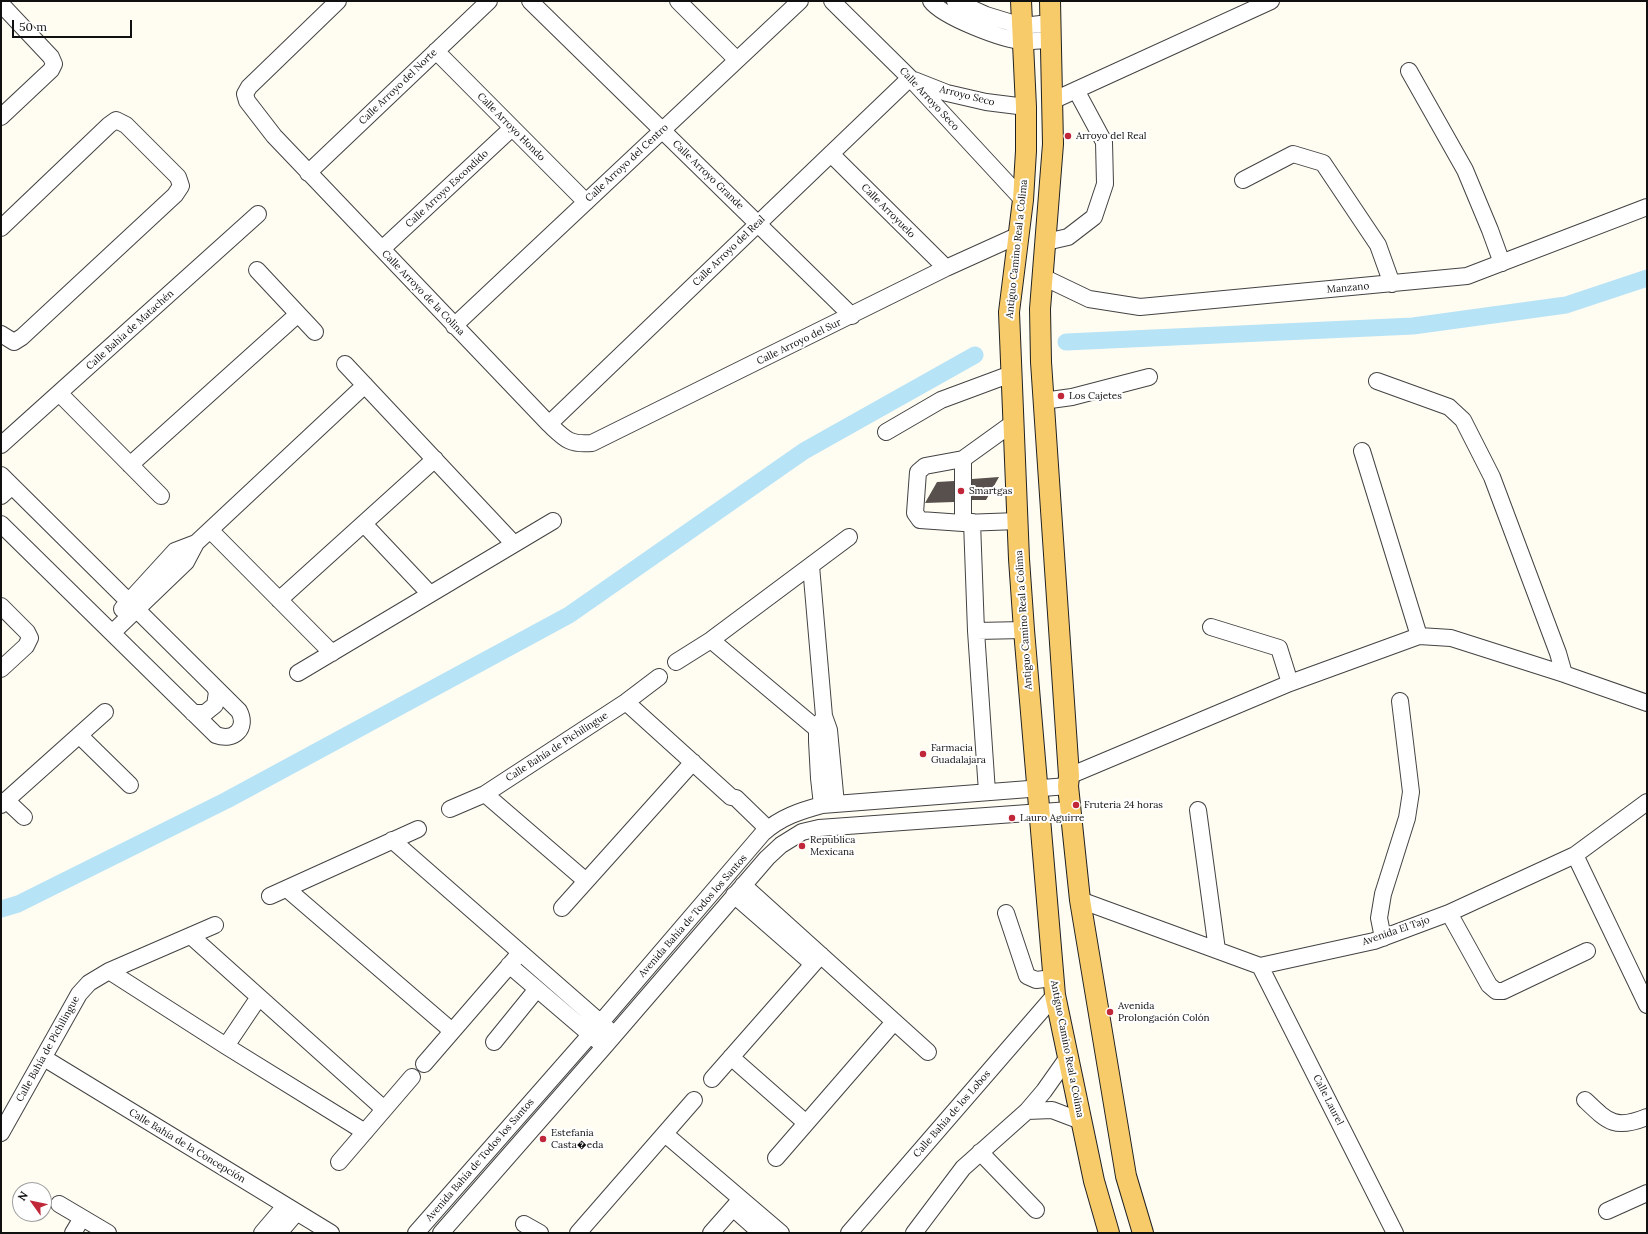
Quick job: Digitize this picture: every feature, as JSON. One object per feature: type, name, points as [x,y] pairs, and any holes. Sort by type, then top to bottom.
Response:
[{"type":"main road","points":[[1050,1],[1053,144],[1040,309],[1043,401],[1070,810],[1080,900],[1126,1176],[1143,1233]]},
{"type":"main road","name":"Antiguo Camino Real a Colima","points":[[1019,2],[1026,107],[1023,200],[1009,312],[1013,423],[1024,630],[1054,987],[1094,1181],[1109,1233]]},
{"type":"street","name":"Calle Arroyo de la Colina","points":[[338,1],[249,87],[245,94],[247,101],[274,136],[454,326],[564,439],[577,445]]},
{"type":"street","name":"Calle Arroyo del Norte","points":[[308,172],[489,1]]},
{"type":"street","name":"Calle Arroyo Grande","points":[[530,1],[852,316]]},
{"type":"street","points":[[678,1],[737,60]]},
{"type":"street","name":"Calle Arroyo del Centro","points":[[454,326],[800,1]]},
{"type":"street","name":"Calle Arroyo Seco","points":[[832,1],[910,78],[1023,200]]},
{"type":"street","points":[[955,1],[984,22]]},
{"type":"street","points":[[1052,101],[1271,1]]},
{"type":"street","points":[[932,2],[950,15],[984,22],[1022,34],[1051,31]]},
{"type":"street","points":[[1,4],[51,57],[54,64],[51,70],[1,117]]},
{"type":"street","name":"Calle Arroyo Hondo","points":[[436,51],[586,202]]},
{"type":"street","points":[[1409,71],[1465,170],[1502,263]]},
{"type":"street","name":"Arroyo Seco","points":[[910,78],[955,95],[986,102],[1026,107]]},
{"type":"street","name":"Calle Arroyo del Real","points":[[549,424],[910,78]]},
{"type":"street","points":[[1046,242],[1068,237],[1094,217],[1105,184],[1104,142],[1076,90]]},
{"type":"street","points":[[1,228],[116,120],[126,125],[178,177],[181,186],[175,195],[22,337],[14,342],[1,334]]},
{"type":"street","name":"Calle Arroyo Escondido","points":[[382,249],[512,128]]},
{"type":"street","name":"Calle Arroyuelo","points":[[831,154],[946,268]]},
{"type":"street","points":[[1243,180],[1293,154],[1323,163],[1378,246],[1392,284]]},
{"type":"street","name":"Manzano","points":[[1043,277],[1089,299],[1140,307],[1467,276],[1647,207]]},
{"type":"street","name":"Calle Bahía de Matachén","points":[[1,445],[60,394],[258,214]]},
{"type":"street","name":"Calle Arroyo del Sur","points":[[577,445],[592,443],[852,316],[946,268],[1019,234]]},
{"type":"street","points":[[258,270],[315,332]]},
{"type":"street","points":[[130,465],[298,314]]},
{"type":"street","points":[[345,364],[514,544]]},
{"type":"street","points":[[886,432],[940,400],[1011,374]]},
{"type":"street","points":[[1043,401],[1072,397],[1149,377]]},
{"type":"street","points":[[1377,381],[1449,407],[1462,420],[1492,477],[1558,653],[1564,674]]},
{"type":"street","points":[[109,630],[133,606],[175,551],[196,543],[365,385]]},
{"type":"street","points":[[60,394],[161,496]]},
{"type":"street","points":[[1013,423],[963,459],[924,466],[918,472],[915,513],[920,520],[967,522],[1018,521]]},
{"type":"street","points":[[1362,451],[1419,636],[1451,638],[1564,674],[1647,704]]},
{"type":"street","points":[[279,600],[435,459]]},
{"type":"street","points":[[963,459],[987,792]]},
{"type":"street","points":[[1,524],[216,735],[227,737],[237,733],[242,725],[240,711],[133,606],[5,486]]},
{"type":"street","points":[[298,673],[553,520]]},
{"type":"street","points":[[364,524],[430,594]]},
{"type":"street","points":[[210,530],[332,653]]},
{"type":"street","points":[[676,662],[710,640],[849,537]]},
{"type":"street","points":[[811,566],[829,805]]},
{"type":"street","points":[[1,606],[27,632],[30,638],[26,646],[1,669]]},
{"type":"street","points":[[1211,627],[1279,648],[1290,683]]},
{"type":"street","points":[[976,631],[1024,630]]},
{"type":"street","name":"Avenida Bahía de Todos los Santos","points":[[416,1233],[601,1023],[766,831],[784,818],[798,811],[829,805],[1038,788],[1068,781],[1290,683],[1419,636]]},
{"type":"street","points":[[710,640],[823,725]]},
{"type":"street","name":"Calle Bahía de Pichilingue","points":[[450,809],[485,794],[626,702],[659,677]]},
{"type":"street","points":[[193,713],[205,713],[215,705],[217,692],[214,686]]},
{"type":"street","points":[[626,702],[731,797],[736,798],[766,831]]},
{"type":"street","points":[[1383,938],[1379,918],[1383,894],[1407,818],[1411,792],[1400,702]]},
{"type":"street","points":[[24,817],[4,802],[105,712]]},
{"type":"street","points":[[79,735],[130,785]]},
{"type":"street","points":[[562,908],[693,762]]},
{"type":"street","points":[[485,794],[586,882]]},
{"type":"street","name":"Avenida El Tajo","points":[[1260,966],[1383,938],[1449,913],[1575,855],[1647,802]]},
{"type":"street","name":"Avenida Bahía de Todos los Santos","points":[[441,1233],[615,1035],[738,890],[781,845],[802,832],[819,828],[1070,810]]},
{"type":"street","points":[[1198,810],[1217,950]]},
{"type":"street","points":[[270,896],[418,829]]},
{"type":"street","points":[[392,840],[615,1035]]},
{"type":"street","points":[[1575,855],[1647,1005]]},
{"type":"street","points":[[287,889],[452,1031]]},
{"type":"street","points":[[738,890],[817,960],[894,1022],[928,1052]]},
{"type":"street","points":[[1080,900],[1260,966]]},
{"type":"street","points":[[1006,913],[1027,976],[1054,987]]},
{"type":"street","points":[[1449,913],[1488,985],[1496,991],[1503,991],[1587,951]]},
{"type":"street","name":"Calle Bahía de Pichilingue","points":[[1,1133],[79,994],[89,983],[110,971],[215,925]]},
{"type":"street","points":[[191,936],[384,1109]]},
{"type":"street","points":[[424,1064],[520,953]]},
{"type":"street","points":[[712,1079],[817,960]]},
{"type":"street","points":[[509,965],[604,1047]]},
{"type":"street","name":"Calle Laurel","points":[[1260,966],[1396,1233]]},
{"type":"street","points":[[110,971],[226,1046],[365,1132]]},
{"type":"street","name":"Calle Bahía de los Lobos","points":[[849,1233],[1054,987]]},
{"type":"street","points":[[494,1042],[537,989]]},
{"type":"street","points":[[226,1046],[258,997]]},
{"type":"street","points":[[776,1158],[894,1022]]},
{"type":"street","points":[[731,1057],[806,1123]]},
{"type":"street","points":[[914,1233],[963,1168],[1027,1111],[1044,1091],[1068,1057]]},
{"type":"street","name":"Calle Bahía de la Concepción","points":[[44,1058],[331,1233]]},
{"type":"street","points":[[339,1162],[412,1077]]},
{"type":"street","points":[[578,1233],[694,1100]]},
{"type":"street","points":[[1585,1100],[1605,1119],[1618,1124],[1631,1124],[1647,1118]]},
{"type":"street","points":[[1027,1111],[1052,1110],[1081,1121]]},
{"type":"street","points":[[665,1134],[737,1204],[759,1232]]},
{"type":"street","points":[[980,1152],[1036,1210]]},
{"type":"street","points":[[1607,1211],[1647,1193]]},
{"type":"street","points":[[59,1204],[108,1233]]},
{"type":"street","points":[[711,1233],[737,1204]]},
{"type":"street","points":[[737,1204],[781,1233]]},
{"type":"street","points":[[262,1233],[291,1209]]},
{"type":"street","points":[[279,1233],[291,1209]]},
{"type":"street","points":[[73,1233],[82,1218]]},
{"type":"street","points":[[524,1224],[540,1233]]},
{"type":"building","points":[[999,477],[986,500],[972,500],[972,479]]},
{"type":"building","points":[[954,481],[954,502],[925,503],[937,482]]},
{"type":"waterway","points":[[1066,342],[1413,326],[1566,305],[1647,278]]},
{"type":"waterway","points":[[1,909],[18,904],[227,800],[569,615],[804,451],[975,355]]},
{"type":"place","name":"Arroyo del Real","points":[[1068,136]]},
{"type":"place","name":"Los Cajetes","points":[[1061,396]]},
{"type":"place","name":"Smartgas","points":[[961,491]]},
{"type":"place","name":"Farmacia Guadalajara","points":[[923,754]]},
{"type":"place","name":"Fruteria 24 horas","points":[[1076,805]]},
{"type":"place","name":"Lauro Aguirre","points":[[1012,818]]},
{"type":"place","name":"Republica Mexicana","points":[[802,846]]},
{"type":"place","name":"Avenida Prolongación Colón","points":[[1110,1012]]},
{"type":"place","name":"Estefania Casta�eda","points":[[543,1139]]}]
